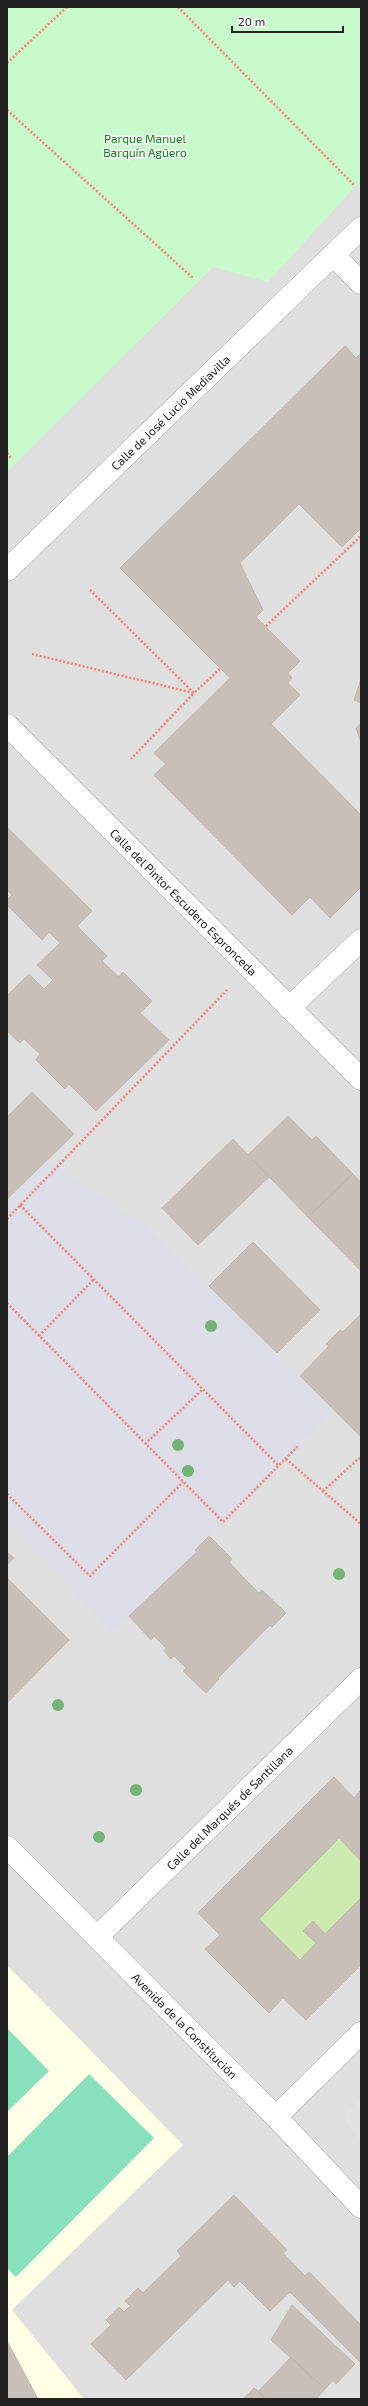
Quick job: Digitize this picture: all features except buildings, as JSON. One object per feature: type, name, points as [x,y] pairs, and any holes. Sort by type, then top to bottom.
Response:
[{"type":"street","name":"Calle de José Lucio Mediavilla","points":[[7,570],[334,256],[361,228]]},
{"type":"street","points":[[334,256],[361,283]]},
{"type":"street","name":"Calle del Pintor Escudero Espronceda","points":[[7,725],[361,1079]]},
{"type":"street","points":[[289,1008],[361,940]]},
{"type":"street","name":"Calle del Marqués de Santillana","points":[[97,1937],[361,1679]]},
{"type":"street","name":"Avenida de la Constitución","points":[[7,1847],[276,2117],[361,2207]]},
{"type":"street","points":[[276,2117],[361,2033]]},
{"type":"path","points":[[7,63],[66,7]]},
{"type":"path","points":[[178,7],[355,186]]},
{"type":"path","points":[[7,110],[192,278]]},
{"type":"path","points":[[7,453],[11,458]]},
{"type":"path","points":[[266,626],[361,536]]},
{"type":"path","points":[[90,590],[194,693]]},
{"type":"path","points":[[32,654],[194,693]]},
{"type":"path","points":[[132,759],[194,693],[220,669]]},
{"type":"path","points":[[7,1218],[229,988]]},
{"type":"path","points":[[20,1205],[279,1466]]},
{"type":"path","points":[[39,1336],[94,1280]]},
{"type":"path","points":[[7,1303],[223,1522],[298,1446]]},
{"type":"path","points":[[145,1444],[203,1389]]},
{"type":"path","points":[[286,1458],[361,1524]]},
{"type":"path","points":[[324,1492],[358,1459],[361,1458]]},
{"type":"path","points":[[7,1494],[90,1576],[183,1482]]},
{"type":"shaded area","points":[[7,7],[361,7],[361,2399],[7,2399]]},
{"type":"shaded area","points":[[46,1160],[139,1220],[209,1286],[333,1410],[196,1550],[197,1552],[112,1632],[7,1521],[7,1199]]},
{"type":"shaded area","points":[[7,1965],[183,2145],[12,2310],[84,2399],[7,2399]]},
{"type":"shaded area","points":[[361,2098],[361,2141],[347,2124],[345,2114]]},
{"type":"green space","name":"Parque Manuel Barquín Agüero","points":[[7,7],[361,7],[361,180],[268,282],[213,267],[7,472]]},
{"type":"green space","points":[[339,1838],[361,1861],[361,1898],[325,1934],[313,1921],[303,1931],[316,1943],[300,1960],[259,1919]]},
{"type":"green space","points":[[7,2028],[49,2071],[7,2112]]},
{"type":"green space","points":[[89,2074],[154,2138],[16,2277],[7,2268],[7,2157]]}]
